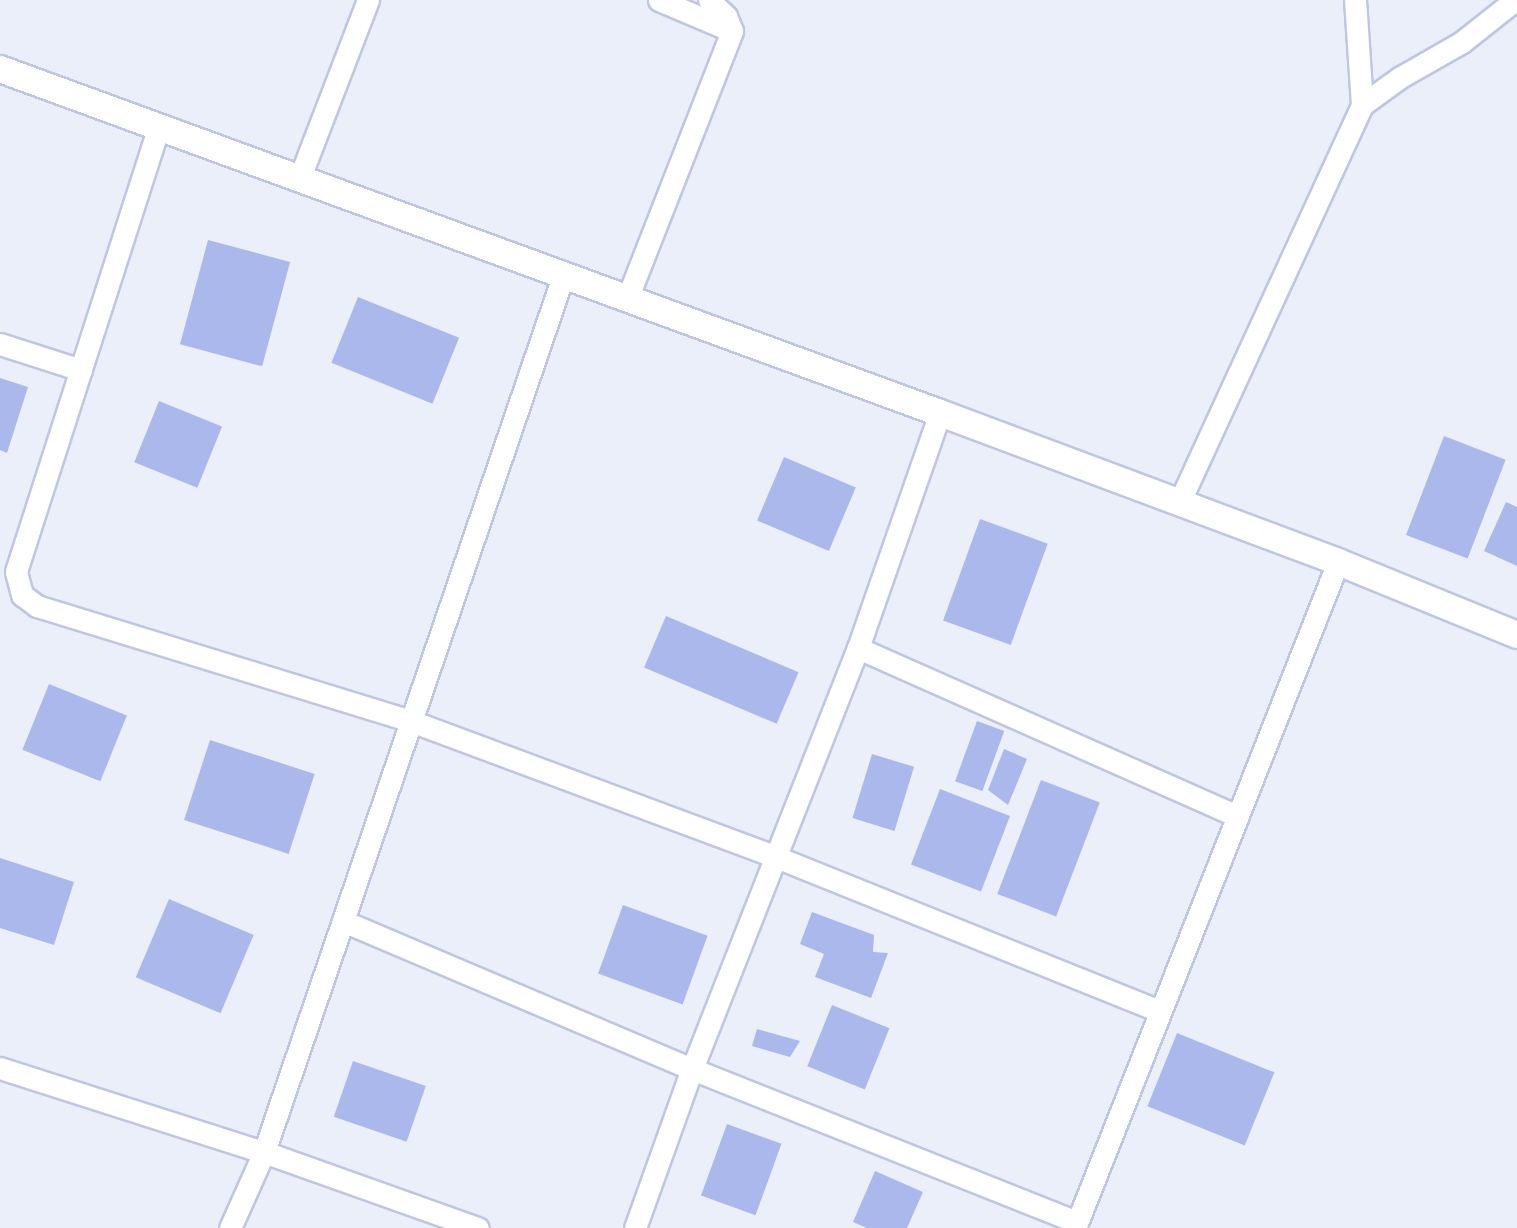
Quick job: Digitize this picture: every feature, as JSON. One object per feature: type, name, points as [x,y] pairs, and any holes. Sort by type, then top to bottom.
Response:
[{"type":"street","points":[[300,177],[368,0]]},
{"type":"street","points":[[659,0],[732,31]]},
{"type":"street","points":[[627,299],[732,31],[726,16],[709,0]]},
{"type":"street","points":[[1355,0],[1363,105]]},
{"type":"street","points":[[1180,503],[1363,105],[1399,78],[1462,42],[1515,0]]},
{"type":"street","points":[[0,68],[940,413],[1338,562],[1517,635]]},
{"type":"street","points":[[159,126],[16,572],[22,595],[37,606],[411,721],[776,857],[1160,1011]]},
{"type":"street","points":[[230,1228],[264,1152],[563,276]]},
{"type":"street","points":[[0,344],[81,370]]},
{"type":"street","points":[[635,1228],[692,1069],[858,648],[940,413]]},
{"type":"street","points":[[343,921],[692,1069],[1076,1225],[1338,562]]},
{"type":"street","points":[[858,648],[1237,816]]},
{"type":"street","points":[[0,1068],[264,1152],[478,1228]]},
{"type":"building","points":[[208,240],[290,262],[262,366],[180,344]]},
{"type":"building","points":[[358,297],[459,338],[432,404],[331,363]]},
{"type":"building","points":[[0,378],[28,387],[7,453],[0,450]]},
{"type":"building","points":[[159,401],[222,426],[197,488],[134,462]]},
{"type":"building","points":[[1444,436],[1506,460],[1468,559],[1406,535]]},
{"type":"building","points":[[784,457],[856,487],[829,551],[757,521]]},
{"type":"building","points":[[1506,502],[1517,507],[1517,566],[1484,551]]},
{"type":"building","points":[[980,519],[1048,544],[1011,645],[943,620]]},
{"type":"building","points":[[666,616],[799,672],[777,724],[644,668]]},
{"type":"building","points":[[49,684],[127,715],[100,781],[22,750]]},
{"type":"building","points":[[977,721],[1004,731],[982,791],[955,781]]},
{"type":"building","points":[[210,740],[315,774],[289,854],[184,820]]},
{"type":"building","points":[[1004,749],[1027,759],[1008,805],[988,790]]},
{"type":"building","points":[[872,754],[914,767],[894,831],[852,818]]},
{"type":"building","points":[[1041,780],[1100,803],[1056,916],[997,894]]},
{"type":"building","points":[[940,789],[1010,816],[981,891],[911,865]]},
{"type":"building","points":[[0,858],[74,882],[54,945],[0,928]]},
{"type":"building","points":[[169,899],[254,935],[220,1013],[136,977]]},
{"type":"building","points":[[623,905],[708,936],[683,1004],[598,974]]},
{"type":"building","points":[[812,912],[874,935],[873,952],[888,953],[871,998],[815,977],[824,954],[800,944]]},
{"type":"building","points":[[832,1005],[889,1028],[865,1089],[807,1066]]},
{"type":"building","points":[[757,1029],[800,1041],[790,1057],[752,1046]]},
{"type":"building","points":[[1177,1033],[1274,1072],[1245,1146],[1147,1106]]},
{"type":"building","points":[[353,1061],[426,1086],[407,1142],[334,1117]]},
{"type":"building","points":[[727,1124],[782,1144],[756,1215],[701,1195]]},
{"type":"building","points":[[875,1171],[923,1192],[907,1228],[867,1228],[853,1222]]}]
